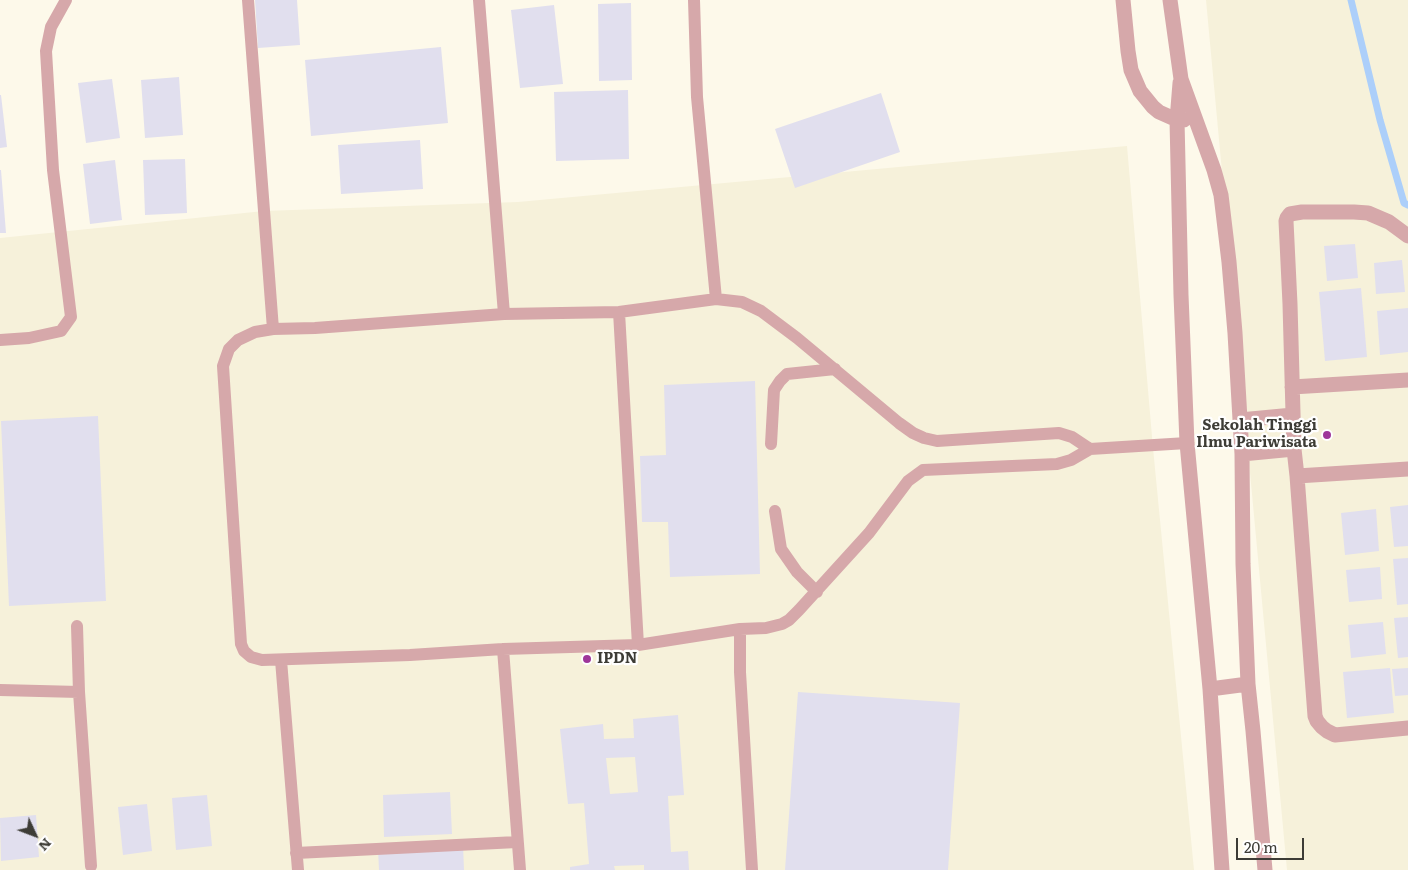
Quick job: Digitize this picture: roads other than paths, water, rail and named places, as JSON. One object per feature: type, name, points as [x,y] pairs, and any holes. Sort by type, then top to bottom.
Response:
[{"type":"street","points":[[1123,0],[1131,70],[1140,91],[1153,107],[1160,112],[1177,120],[1196,121]]},
{"type":"street","points":[[1170,0],[1181,79],[1214,170],[1221,195],[1234,324],[1242,454],[1243,564],[1248,684],[1265,870]]},
{"type":"street","points":[[1181,79],[1177,120],[1187,443],[1210,689],[1222,870]]},
{"type":"street","points":[[1408,236],[1389,222],[1368,213],[1302,212],[1290,214],[1286,225],[1294,449],[1314,710],[1317,721],[1327,731],[1335,735],[1408,728]]},
{"type":"street","points":[[1292,387],[1408,380]]},
{"type":"street","points":[[1240,420],[1293,415]]},
{"type":"street","points":[[1242,454],[1294,449]]},
{"type":"street","points":[[1297,476],[1408,469]]},
{"type":"street","points":[[1210,689],[1248,684]]},
{"type":"lane","points":[[0,340],[29,338],[61,331],[71,316],[53,170],[46,51],[51,27],[66,0]]},
{"type":"lane","points":[[248,0],[273,329]]},
{"type":"lane","points":[[480,0],[504,314]]},
{"type":"lane","points":[[694,0],[697,97],[716,299]]},
{"type":"lane","points":[[1090,449],[1072,437],[1059,433],[932,441],[913,433],[761,311],[742,302],[716,299],[619,312],[504,314],[315,328],[273,329],[255,332],[238,340],[229,349],[223,366],[242,644],[244,651],[251,657],[262,660],[638,645],[740,629],[766,628],[789,620],[817,592],[869,533],[908,480],[923,470],[1057,464],[1071,460],[1090,449],[1187,443]]},
{"type":"lane","points":[[619,312],[638,645]]},
{"type":"lane","points":[[771,444],[774,390],[780,381],[788,374],[835,369]]},
{"type":"lane","points":[[775,511],[781,549],[797,572],[817,592]]},
{"type":"lane","points":[[77,626],[79,692],[90,866]]},
{"type":"lane","points":[[740,629],[741,682],[752,870]]},
{"type":"lane","points":[[503,649],[520,870]]},
{"type":"lane","points":[[281,660],[298,870]]},
{"type":"lane","points":[[0,690],[79,692]]},
{"type":"lane","points":[[296,853],[517,842]]},
{"type":"waterway","points":[[1351,0],[1380,120],[1404,203],[1408,205]]},
{"type":"place","name":"Sekolah Tinggi Ilmu Pariwisata","points":[[1327,435]]},
{"type":"place","name":"IPDN","points":[[587,659]]}]
